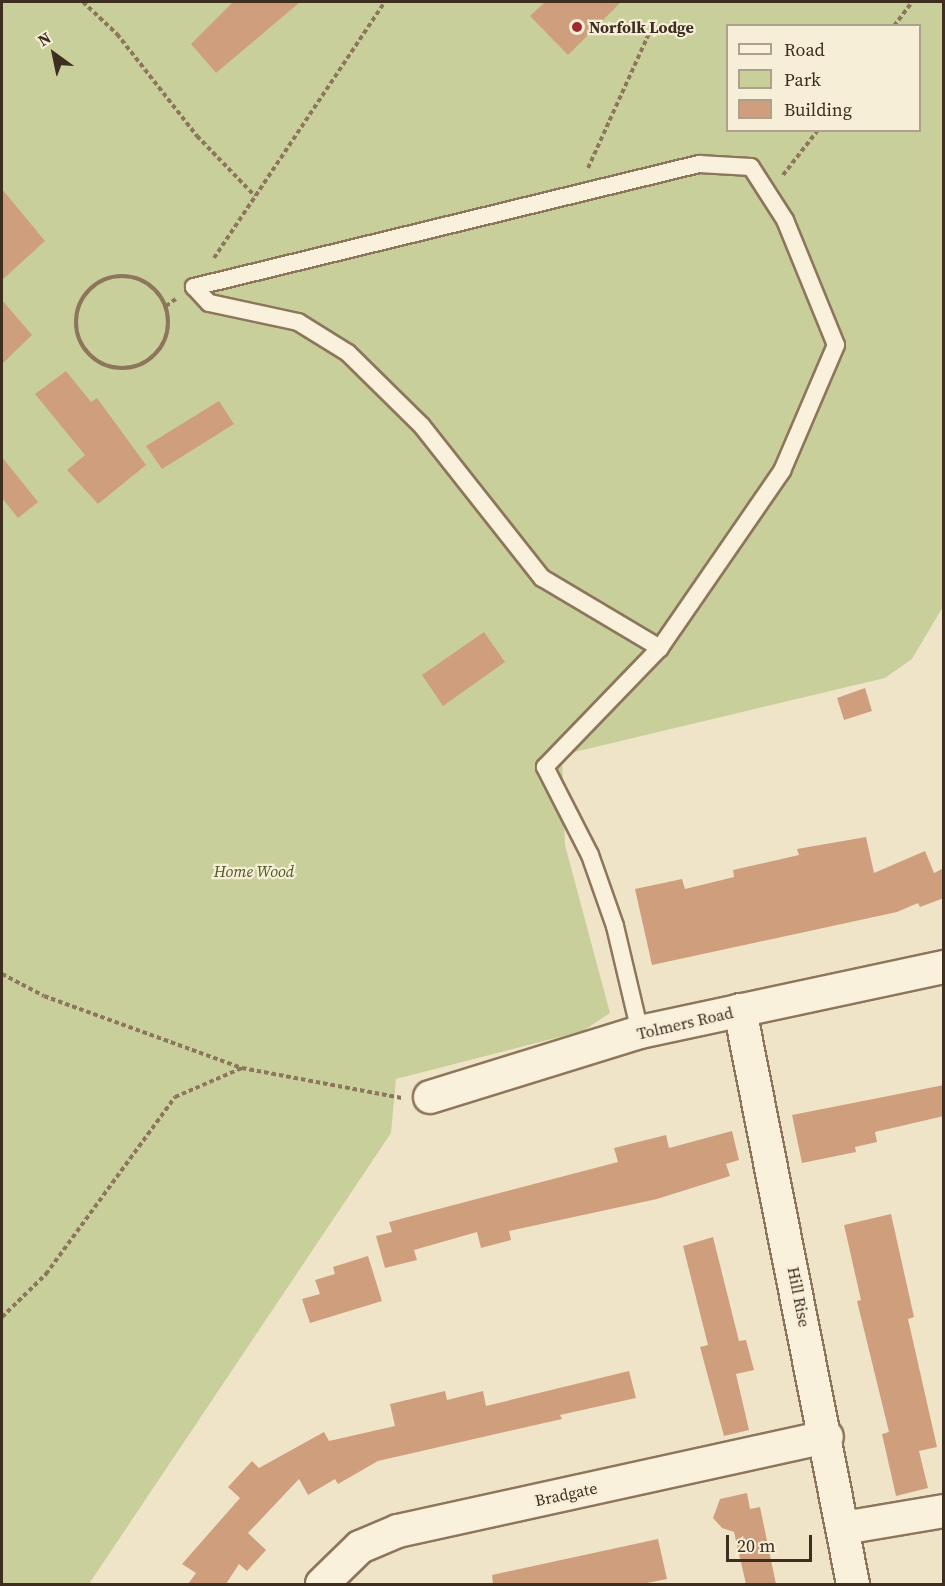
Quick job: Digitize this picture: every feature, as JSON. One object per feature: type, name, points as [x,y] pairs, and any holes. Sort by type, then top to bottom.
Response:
[{"type":"street","name":"Tolmers Road","points":[[430,1097],[640,1032],[944,967]]},
{"type":"street","name":"Hill Rise","points":[[740,1010],[827,1437],[853,1584]]},
{"type":"street","name":"Bradgate","points":[[322,1584],[360,1547],[398,1531],[827,1437]]},
{"type":"street","points":[[843,1528],[944,1511]]},
{"type":"lane","points":[[640,1032],[615,926],[590,855],[545,767],[660,648],[782,471],[836,345],[785,220],[751,167],[699,164],[194,287],[209,303],[298,322],[348,353],[422,426],[542,578],[660,648]]},
{"type":"path","points":[[83,2],[117,34],[197,136],[255,196]]},
{"type":"path","points":[[166,306],[194,287],[385,2]]},
{"type":"path","points":[[896,24],[912,2]]},
{"type":"path","points":[[576,194],[653,25]]},
{"type":"path","points":[[768,194],[816,132]]},
{"type":"path","points":[[109,277],[137,278],[152,286],[166,306],[168,327],[164,342],[152,357],[138,365],[112,367],[97,360],[80,342],[76,326],[77,310],[91,287],[109,277]]},
{"type":"path","points":[[2,974],[44,996],[242,1068],[392,1098],[430,1097]]},
{"type":"path","points":[[2,1317],[46,1274],[175,1097],[242,1068]]},
{"type":"green space","name":"Home Wood","points":[[2,2],[943,2],[944,605],[912,659],[885,678],[562,755],[565,845],[610,1013],[583,1031],[396,1079],[391,1133],[89,1584],[2,1584]]},
{"type":"building","points":[[233,2],[300,2],[216,73],[191,44]]},
{"type":"building","name":"Norfolk Lodge","points":[[545,2],[621,2],[568,55],[530,16]]},
{"type":"building","points":[[2,189],[45,241],[2,280]]},
{"type":"building","points":[[2,300],[32,335],[2,364]]},
{"type":"building","points":[[66,371],[91,402],[97,398],[146,465],[98,504],[67,470],[85,455],[35,394]]},
{"type":"building","points":[[219,401],[234,424],[162,469],[146,446]]},
{"type":"building","points":[[2,457],[38,502],[18,518],[2,498]]},
{"type":"building","points":[[484,632],[505,662],[443,706],[422,675]]},
{"type":"building","points":[[865,688],[872,711],[844,720],[837,698]]},
{"type":"building","points":[[866,837],[874,873],[925,851],[934,873],[944,868],[944,898],[920,907],[918,903],[897,912],[652,965],[635,889],[682,879],[685,889],[734,877],[733,870],[799,855],[797,849]]},
{"type":"building","points":[[944,1085],[944,1116],[875,1132],[877,1142],[855,1147],[856,1152],[802,1163],[792,1115]]},
{"type":"building","points":[[732,1131],[739,1160],[726,1164],[730,1176],[657,1199],[509,1231],[511,1240],[481,1248],[477,1232],[414,1250],[417,1260],[385,1268],[376,1236],[392,1232],[389,1222],[618,1162],[614,1148],[666,1135],[669,1148]]},
{"type":"building","points":[[891,1214],[914,1317],[908,1319],[937,1447],[919,1451],[928,1488],[896,1496],[882,1434],[889,1432],[857,1301],[861,1300],[844,1225]]},
{"type":"building","points":[[713,1237],[739,1341],[746,1340],[754,1370],[736,1374],[749,1430],[724,1436],[700,1347],[708,1345],[683,1246]]},
{"type":"building","points":[[368,1256],[382,1301],[310,1323],[302,1299],[320,1294],[315,1280],[335,1274],[333,1267]]},
{"type":"building","points":[[629,1371],[636,1398],[560,1415],[562,1419],[378,1461],[338,1484],[335,1479],[308,1495],[299,1479],[248,1533],[266,1550],[247,1571],[239,1564],[226,1584],[188,1584],[196,1573],[182,1564],[240,1498],[228,1487],[252,1461],[259,1468],[324,1432],[329,1441],[395,1426],[390,1404],[445,1391],[447,1400],[483,1391],[486,1406]]},
{"type":"building","points":[[747,1493],[750,1509],[760,1507],[776,1584],[746,1584],[734,1532],[722,1528],[713,1518],[720,1499]]},
{"type":"building","points":[[658,1539],[667,1579],[642,1584],[493,1584],[492,1575]]},
{"type":"place","name":"Norfolk Lodge","points":[[577,27]]}]
